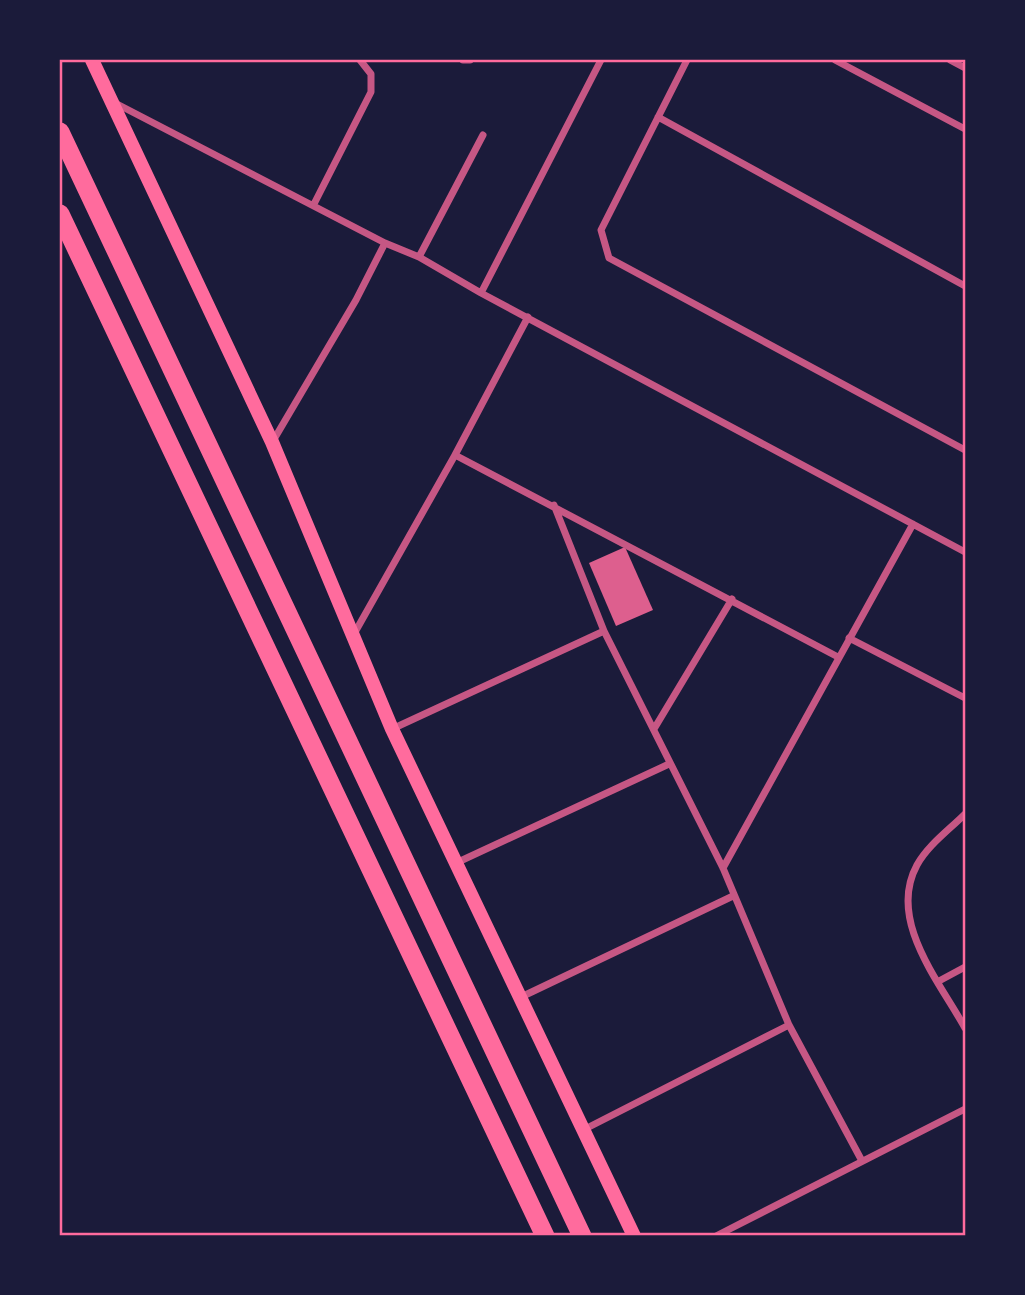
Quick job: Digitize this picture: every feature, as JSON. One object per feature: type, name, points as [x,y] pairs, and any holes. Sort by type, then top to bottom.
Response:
[{"type":"highway","points":[[60,132],[582,1236]]},
{"type":"highway","points":[[60,214],[545,1236]]},
{"type":"main road","points":[[92,60],[272,442],[392,729],[634,1236]]},
{"type":"street","points":[[314,204],[373,86],[369,69],[360,60]]},
{"type":"street","points":[[463,60],[470,60]]},
{"type":"street","points":[[481,293],[601,60]]},
{"type":"street","points":[[687,60],[601,230],[609,258],[965,450]]},
{"type":"street","points":[[835,60],[965,129]]},
{"type":"street","points":[[953,60],[965,68]]},
{"type":"street","points":[[114,102],[385,243],[419,257],[481,293],[965,552]]},
{"type":"street","points":[[658,117],[965,286]]},
{"type":"street","points":[[419,257],[483,135]]},
{"type":"street","points":[[272,442],[356,300],[385,243]]},
{"type":"street","points":[[352,638],[455,455],[528,317]]},
{"type":"street","points":[[455,455],[838,657]]},
{"type":"street","points":[[554,506],[604,631],[723,868],[789,1025],[862,1161]]},
{"type":"street","points":[[723,868],[913,524]]},
{"type":"street","points":[[654,729],[732,599]]},
{"type":"street","points":[[392,729],[604,631]]},
{"type":"street","points":[[849,638],[965,698]]},
{"type":"street","points":[[455,863],[669,764]]},
{"type":"street","points":[[965,814],[932,845],[917,866],[909,887],[906,912],[911,931],[965,1028]]},
{"type":"street","points":[[519,999],[733,896]]},
{"type":"street","points":[[939,981],[965,967]]},
{"type":"street","points":[[585,1129],[789,1025]]},
{"type":"street","points":[[716,1236],[965,1109]]},
{"type":"building","points":[[625,547],[653,610],[616,626],[589,563]]}]
